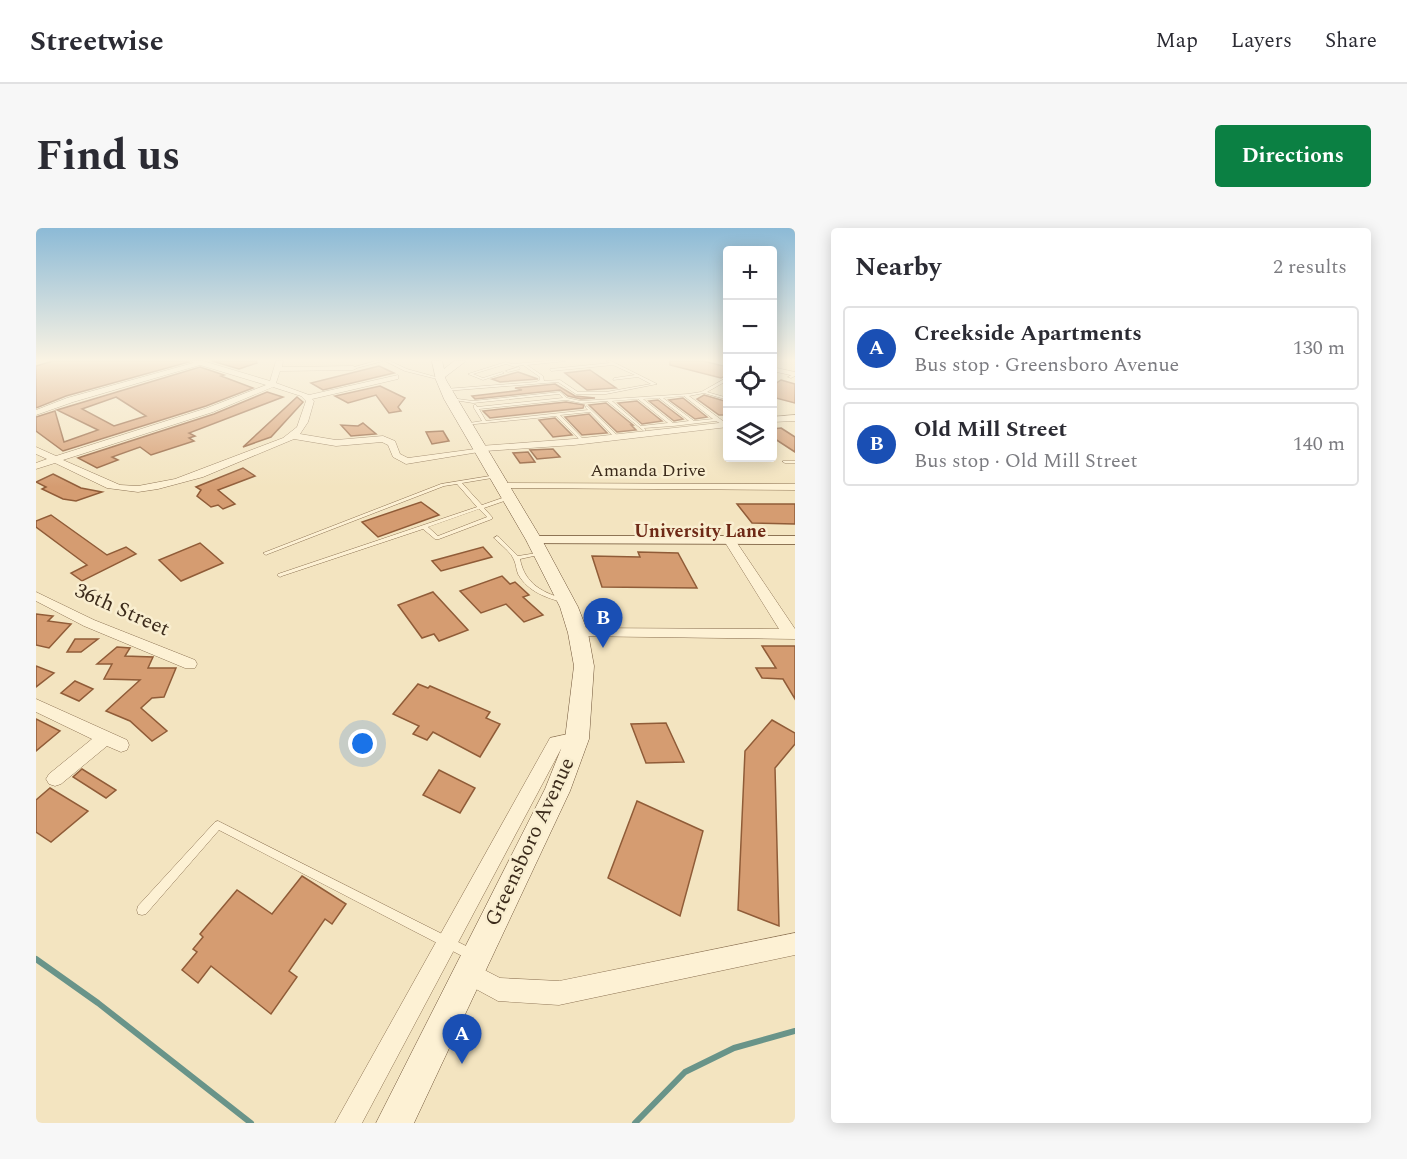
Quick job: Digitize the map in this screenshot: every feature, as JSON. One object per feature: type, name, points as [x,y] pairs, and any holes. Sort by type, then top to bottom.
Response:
[{"type":"main road","name":"Greensboro Avenue","points":[[395,1123],[557,791],[577,739],[584,666],[579,633],[566,602],[537,547],[480,450],[459,403]]},
{"type":"street","points":[[36,413],[63,403]]},
{"type":"street","points":[[36,466],[227,403]]},
{"type":"street","points":[[36,450],[111,485],[151,488],[183,479],[293,436],[306,421],[308,403]]},
{"type":"street","points":[[777,420],[795,418]]},
{"type":"street","points":[[293,436],[336,443],[383,439],[392,443],[396,455],[406,460],[480,450],[582,441],[644,430],[723,421]]},
{"type":"street","name":"Amanda Drive","points":[[502,487],[795,487]]},
{"type":"street","points":[[729,539],[792,634]]},
{"type":"street","points":[[537,547],[729,539],[795,540]]},
{"type":"street","name":"36th Street","points":[[36,596],[89,623],[190,664]]},
{"type":"street","points":[[579,633],[792,634]]},
{"type":"street","points":[[36,705],[114,741],[55,779]]},
{"type":"street","points":[[348,1123],[556,743],[577,739]]},
{"type":"street","points":[[472,965],[498,989],[559,993],[795,944]]},
{"type":"lane","points":[[509,403],[557,415],[590,411]]},
{"type":"lane","points":[[582,403],[616,436]]},
{"type":"lane","points":[[611,403],[644,430]]},
{"type":"lane","points":[[645,403],[675,427]]},
{"type":"lane","points":[[668,403],[696,424]]},
{"type":"lane","points":[[696,403],[723,421]]},
{"type":"lane","points":[[557,415],[582,441]]},
{"type":"lane","points":[[785,462],[795,462]]},
{"type":"lane","points":[[266,553],[443,485],[459,483],[502,487]]},
{"type":"lane","points":[[423,526],[437,538],[490,518],[459,483]]},
{"type":"lane","points":[[280,575],[481,507],[502,487]]},
{"type":"lane","points":[[497,538],[517,558],[518,568],[528,584],[545,596],[566,602]]},
{"type":"lane","points":[[517,558],[537,547]]},
{"type":"lane","points":[[142,910],[218,825],[447,941],[472,965]]},
{"type":"building","points":[[36,403],[49,403],[36,408]]},
{"type":"building","points":[[81,403],[100,403],[82,409],[114,426],[146,416],[125,403],[214,403],[63,451],[36,431],[36,417],[55,411],[64,442],[98,430],[57,410]]},
{"type":"building","points":[[241,403],[268,403],[189,433],[195,436],[189,438],[194,441],[151,455],[140,447],[112,457],[118,460],[97,468],[78,458],[214,414]]},
{"type":"building","points":[[291,403],[302,403],[271,437],[243,447]]},
{"type":"building","points":[[382,403],[401,403],[398,407],[401,411],[389,413]]},
{"type":"building","points":[[559,403],[584,405],[583,408],[490,418],[483,411]]},
{"type":"building","points":[[606,403],[636,430],[617,432],[589,405]]},
{"type":"building","points":[[618,403],[639,403],[662,421],[642,424]]},
{"type":"building","points":[[651,403],[662,403],[683,419],[674,421]]},
{"type":"building","points":[[673,403],[689,403],[707,417],[695,419]]},
{"type":"building","points":[[702,403],[723,403],[723,415],[719,415]]},
{"type":"building","points":[[589,414],[607,433],[582,435],[565,417]]},
{"type":"building","points":[[555,418],[572,435],[553,437],[539,420]]},
{"type":"building","points":[[363,423],[376,434],[351,436],[341,425],[358,426]]},
{"type":"building","points":[[777,428],[781,428],[795,437],[795,452],[777,440]]},
{"type":"building","points":[[443,431],[449,441],[432,444],[426,432]]},
{"type":"building","points":[[553,449],[560,457],[537,459],[530,450]]},
{"type":"building","points":[[528,452],[535,462],[520,463],[513,453]]},
{"type":"building","points":[[243,468],[255,476],[218,490],[235,504],[223,509],[218,505],[211,507],[197,496],[201,490],[196,487]]},
{"type":"building","points":[[53,474],[81,488],[102,492],[76,501],[63,499],[42,489],[46,487],[36,482]]},
{"type":"building","points":[[421,502],[439,515],[378,537],[362,522]]},
{"type":"building","points":[[737,504],[795,504],[795,524],[752,523]]},
{"type":"building","points":[[51,515],[107,555],[126,547],[136,554],[82,581],[71,573],[87,565],[36,527],[36,521]]},
{"type":"building","points":[[200,543],[223,563],[181,581],[159,560]]},
{"type":"building","points":[[483,547],[492,557],[441,571],[432,561]]},
{"type":"building","points":[[638,552],[678,553],[697,588],[602,587],[592,556],[640,557]]},
{"type":"building","points":[[502,576],[510,584],[515,582],[529,595],[523,597],[543,615],[524,622],[506,604],[481,613],[460,591]]},
{"type":"building","points":[[433,592],[468,630],[439,641],[434,634],[422,638],[398,605]]},
{"type":"building","points":[[36,614],[53,616],[48,621],[71,624],[49,648],[36,645]]},
{"type":"building","points":[[75,639],[98,639],[81,652],[67,652]]},
{"type":"building","points":[[762,646],[795,646],[795,699],[783,679],[762,678],[756,668],[776,668]]},
{"type":"building","points":[[117,647],[130,648],[125,656],[153,657],[148,668],[176,668],[164,697],[152,698],[141,708],[167,731],[152,741],[130,721],[106,711],[140,680],[104,679],[112,664],[97,664]]},
{"type":"building","points":[[36,666],[54,673],[36,687]]},
{"type":"building","points":[[75,681],[93,689],[79,701],[61,693]]},
{"type":"building","points":[[418,684],[428,688],[430,686],[490,712],[486,718],[500,724],[480,757],[433,732],[427,740],[413,734],[419,726],[393,714]]},
{"type":"building","points":[[36,719],[60,731],[36,751]]},
{"type":"building","points":[[772,720],[795,733],[795,744],[775,768],[779,926],[738,910],[745,751]]},
{"type":"building","points":[[666,723],[684,762],[646,763],[631,724]]},
{"type":"building","points":[[82,769],[116,790],[106,798],[73,777]]},
{"type":"building","points":[[439,770],[475,788],[460,813],[423,795]]},
{"type":"building","points":[[50,788],[88,811],[51,842],[36,832],[36,800]]},
{"type":"building","points":[[637,801],[703,831],[680,916],[608,878]]},
{"type":"building","points":[[302,876],[346,904],[332,924],[325,919],[289,971],[297,977],[271,1014],[211,966],[198,983],[182,970],[197,952],[193,949],[203,937],[200,934],[237,890],[272,914]]},
{"type":"waterway","points":[[36,959],[98,1003],[251,1123]]},
{"type":"waterway","points":[[635,1123],[685,1072],[734,1048],[795,1031]]},
{"type":"place","name":"Old Mill Street","points":[[603,648]]},
{"type":"place","name":"Creekside Apartments","points":[[462,1064]]},
{"type":"district","name":"University Lane","points":[[700,531]]}]
